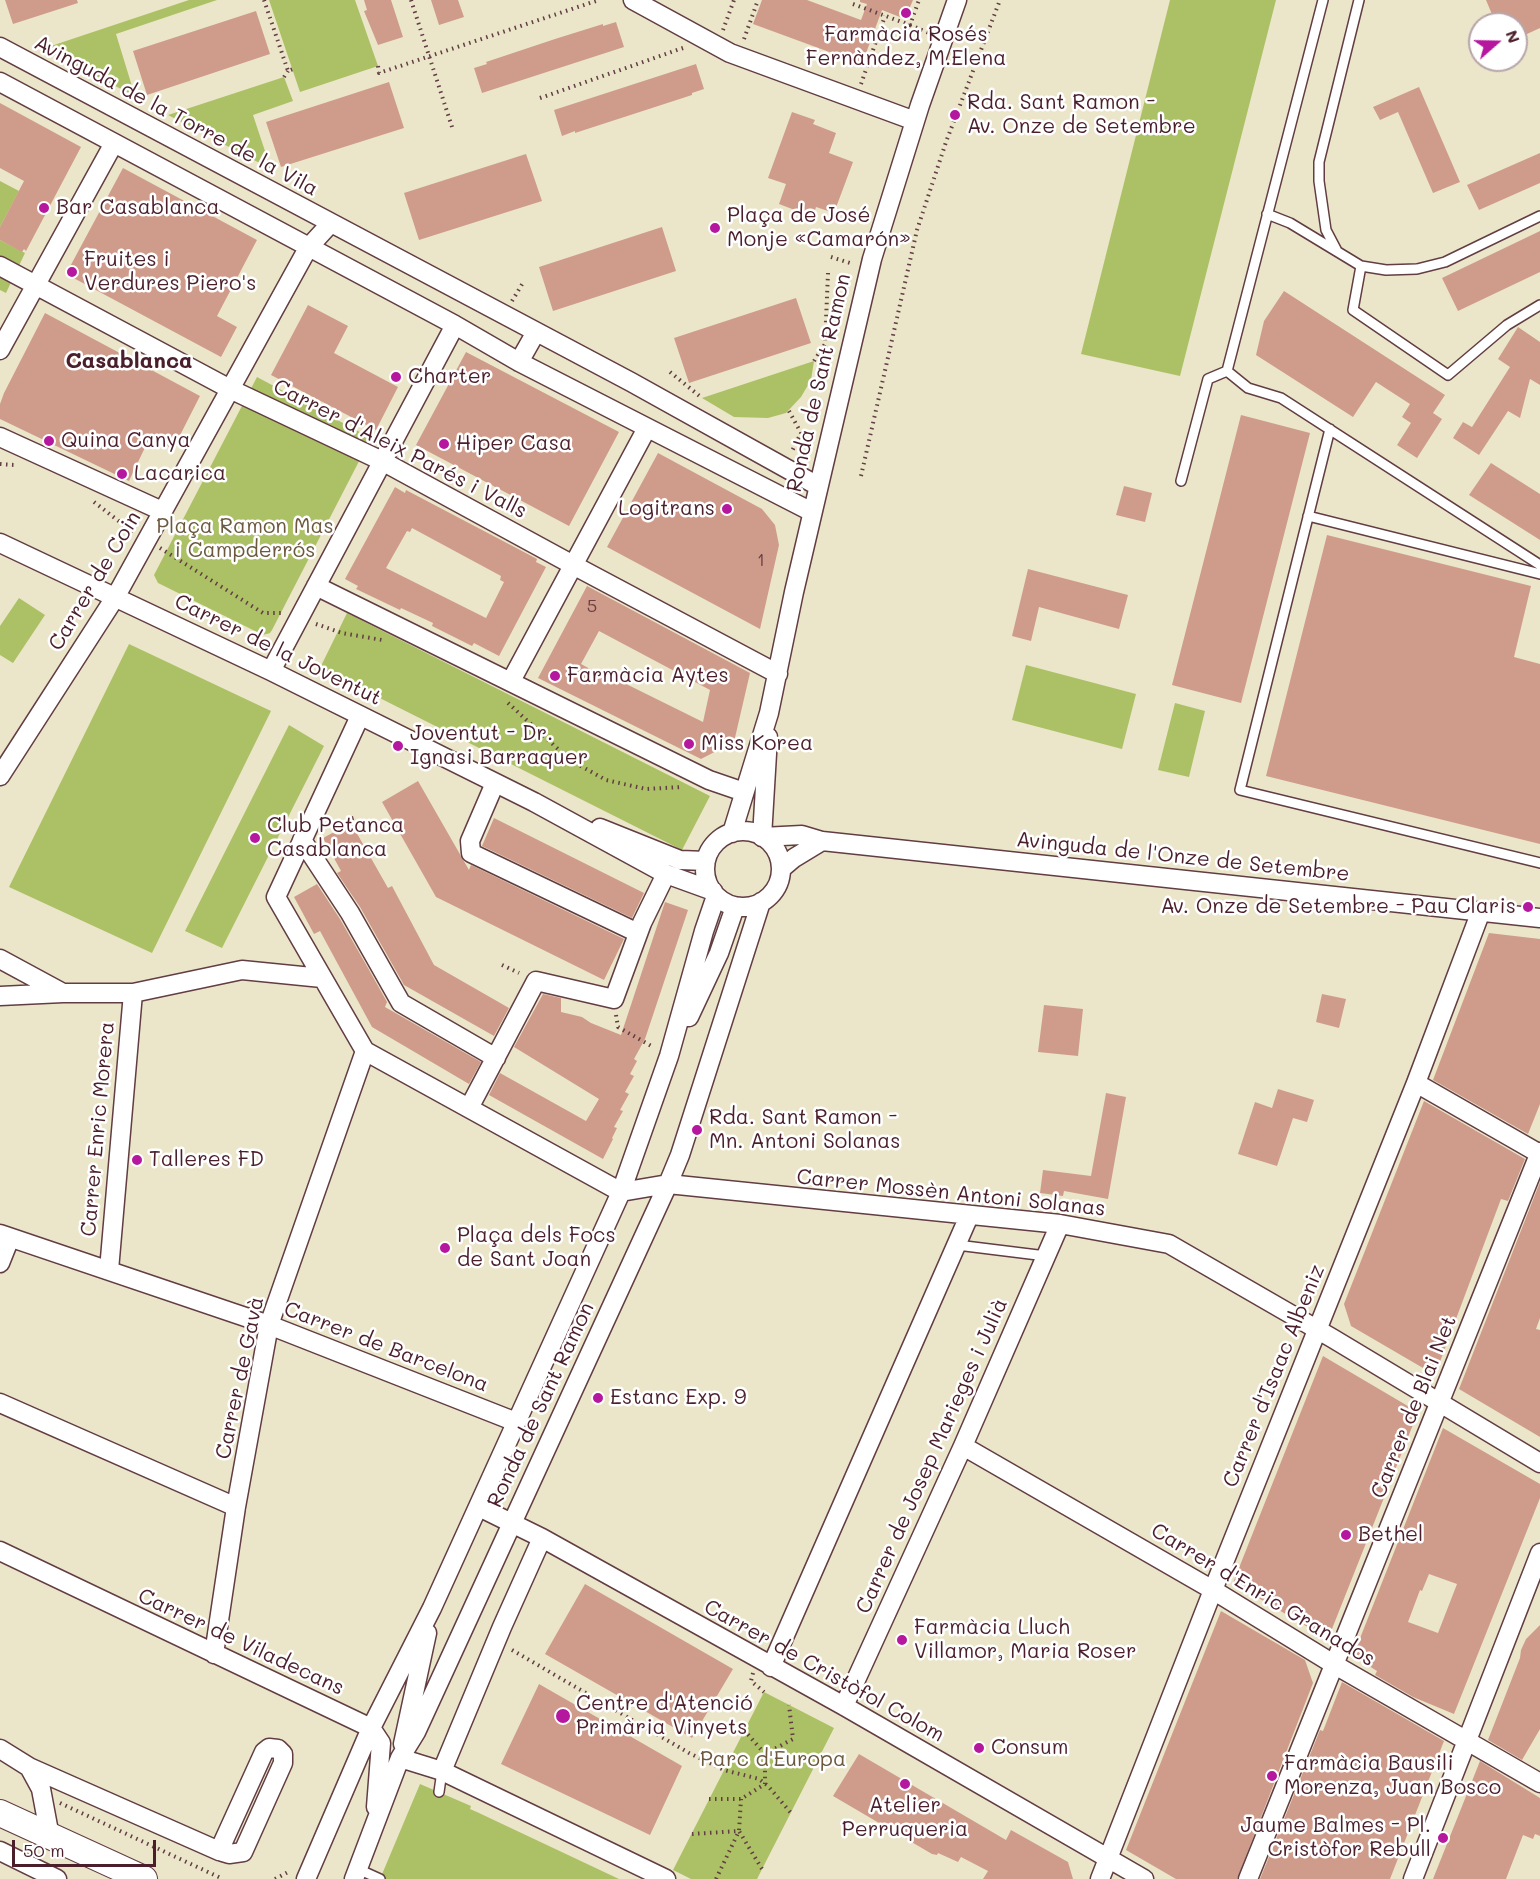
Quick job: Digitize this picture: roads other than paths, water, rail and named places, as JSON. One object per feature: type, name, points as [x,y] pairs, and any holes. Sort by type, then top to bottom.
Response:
[{"type":"street","points":[[633,0],[737,56],[915,121]]},
{"type":"street","name":"Ronda de Sant Ramon","points":[[732,833],[769,713],[812,512],[872,259],[915,121],[957,0]]},
{"type":"street","name":"Avinguda de la Torre de la Vila","points":[[0,47],[536,332],[818,486]]},
{"type":"street","points":[[0,82],[455,325],[519,362],[727,466],[812,512]]},
{"type":"street","points":[[0,350],[114,143]]},
{"type":"street","name":"Avinguda de la Torre de la Vila","points":[[308,248],[330,224]]},
{"type":"street","name":"Carrer de Coin","points":[[0,776],[116,596],[308,248]]},
{"type":"street","name":"Carrer d'Aleix Parés i Valls","points":[[0,266],[230,389],[382,461],[778,674]]},
{"type":"street","points":[[271,671],[455,325]]},
{"type":"street","points":[[519,362],[536,332]]},
{"type":"street","points":[[511,681],[647,428]]},
{"type":"street","points":[[0,437],[162,511]]},
{"type":"street","points":[[727,466],[739,442]]},
{"type":"street","name":"Carrer de la Joventut","points":[[0,543],[271,671],[534,802],[666,874],[714,894]]},
{"type":"street","points":[[316,586],[709,780],[744,792]]},
{"type":"street","name":"Ronda de Sant Ramon","points":[[762,837],[769,713]]},
{"type":"street","points":[[360,716],[276,897],[364,1051],[621,1192]]},
{"type":"street","points":[[495,783],[470,841],[471,853],[638,933]]},
{"type":"street","name":"Carrer de la Joventut","points":[[534,802],[680,860],[706,861]]},
{"type":"street","points":[[762,902],[747,907],[735,907],[725,903],[714,894],[706,876],[706,861],[715,844],[732,833],[745,831],[762,837],[775,848],[782,869]]},
{"type":"street","name":"Avinguda de l'Onze de Setembre","points":[[762,837],[789,834],[822,841],[1540,918]]},
{"type":"street","points":[[303,840],[350,913],[401,1003],[496,1058]]},
{"type":"street","points":[[782,869],[794,858],[822,841]]},
{"type":"street","name":"Ronda de Sant Ramon","points":[[400,1758],[416,1732],[668,1185],[680,1155],[762,902],[775,891],[782,869]]},
{"type":"street","points":[[469,1108],[537,981],[614,999],[638,933],[666,874]]},
{"type":"street","name":"Ronda de Sant Ramon","points":[[300,1872],[432,1608],[621,1192],[669,1056],[714,894]]},
{"type":"street","name":"Ronda de Sant Ramon","points":[[669,1056],[698,1000],[725,938],[735,907]]},
{"type":"street","name":"Carrer d'Isaac Albeniz","points":[[1100,1879],[1416,1083],[1481,911]]},
{"type":"street","points":[[0,959],[63,993]]},
{"type":"street","name":"Ronda de Sant Ramon","points":[[698,1000],[742,962]]},
{"type":"street","points":[[0,996],[133,993],[242,970],[321,978]]},
{"type":"street","name":"Carrer Enric Morera","points":[[108,1270],[133,993]]},
{"type":"street","name":"Carrer de Gavà","points":[[214,1654],[236,1507],[269,1325],[364,1051]]},
{"type":"street","points":[[1416,1083],[1540,1153]]},
{"type":"street","name":"Carrer de Blai Net","points":[[1248,1879],[1540,1153]]},
{"type":"street","name":"Carrer Mossèn Antoni Solanas","points":[[621,1192],[668,1185],[1060,1224],[1169,1244],[1317,1329],[1540,1463]]},
{"type":"street","points":[[771,1667],[969,1216]]},
{"type":"street","name":"Carrer de Josep Marieges i Julià","points":[[844,1706],[963,1446],[1060,1224]]},
{"type":"street","points":[[0,1263],[5,1236]]},
{"type":"street","name":"Carrer de Barcelona","points":[[5,1236],[269,1325],[516,1422]]},
{"type":"street","points":[[0,1403],[236,1507]]},
{"type":"street","name":"Carrer d'Enric Granados","points":[[963,1446],[1540,1783]]},
{"type":"street","name":"Carrer de Cristòfol Colom","points":[[479,1507],[542,1538],[844,1706],[1144,1879]]},
{"type":"street","points":[[442,1771],[542,1538]]},
{"type":"street","name":"Carrer de Viladecans","points":[[0,1551],[371,1728]]},
{"type":"street","points":[[1413,1879],[1540,1553]]},
{"type":"street","name":"Ronda de Sant Ramon","points":[[356,1874],[400,1758],[432,1608]]},
{"type":"street","points":[[371,1728],[381,1743],[374,1827]]},
{"type":"street","points":[[0,1749],[29,1767],[219,1851],[229,1854],[243,1852],[283,1763],[283,1754],[278,1749],[269,1748],[264,1752],[219,1851]]},
{"type":"street","points":[[400,1758],[442,1771],[666,1879]]},
{"type":"street","points":[[29,1767],[41,1789],[50,1837]]},
{"type":"street","points":[[0,1813],[144,1879]]},
{"type":"street","points":[[0,1851],[57,1879]]},
{"type":"lane","points":[[1227,371],[1323,0]]},
{"type":"lane","points":[[1337,251],[1326,230],[1319,181],[1319,162],[1359,0]]},
{"type":"lane","points":[[1267,214],[1290,223],[1361,266],[1386,270],[1417,269],[1445,262],[1540,216]]},
{"type":"lane","points":[[1361,266],[1353,310],[1448,375],[1508,326],[1540,305]]},
{"type":"lane","points":[[1227,371],[1248,388],[1281,399],[1540,565]]},
{"type":"lane","points":[[1181,481],[1208,379],[1227,371]]},
{"type":"lane","points":[[1329,429],[1239,790],[1540,863]]},
{"type":"lane","points":[[1308,516],[1540,574]]},
{"type":"lane","points":[[957,1245],[1046,1256]]},
{"type":"lane","points":[[439,1792],[442,1771]]},
{"type":"lane","points":[[356,1874],[380,1879]]},
{"type":"place","name":"Farmàcia Rosés Fernàndez, M.Elena","points":[[906,13]]},
{"type":"place","name":"Rda. Sant Ramon - Av. Onze de Setembre","points":[[955,115]]},
{"type":"place","name":"Bar Casablanca","points":[[44,208]]},
{"type":"place","name":"Plaça de José Monje «Camarón»","points":[[715,228]]},
{"type":"place","name":"Fruites i Verdures Piero's","points":[[72,272]]},
{"type":"place","name":"Charter","points":[[396,377]]},
{"type":"place","name":"Quina Canya","points":[[49,441]]},
{"type":"place","name":"Hiper Casa","points":[[444,444]]},
{"type":"place","name":"Lacarica","points":[[122,474]]},
{"type":"place","name":"Logitrans","points":[[727,509]]},
{"type":"place","name":"Farmàcia Aytes","points":[[555,676]]},
{"type":"place","name":"Miss Korea","points":[[689,744]]},
{"type":"place","name":"Joventut - Dr. Ignasi Barraquer","points":[[398,746]]},
{"type":"place","name":"Club Petanca Casablanca","points":[[255,838]]},
{"type":"place","name":"Av. Onze de Setembre - Pau Claris","points":[[1528,907]]},
{"type":"place","name":"Rda. Sant Ramon - Mn. Antoni Solanas","points":[[697,1130]]},
{"type":"place","name":"Talleres FD","points":[[137,1160]]},
{"type":"place","name":"Plaça dels Focs de Sant Joan","points":[[445,1248]]},
{"type":"place","name":"Estanc Exp. 9","points":[[598,1398]]},
{"type":"place","name":"Bethel","points":[[1346,1535]]},
{"type":"place","name":"Farmàcia Lluch Villamor, Maria Roser","points":[[902,1640]]},
{"type":"place","name":"Centre d'Atenció Primària Vinyets","points":[[563,1716]]},
{"type":"place","name":"Consum","points":[[979,1748]]},
{"type":"place","name":"Farmàcia Bausili Morenza, Juan Bosco","points":[[1272,1776]]},
{"type":"place","name":"Atelier Perruqueria","points":[[905,1784]]},
{"type":"place","name":"Jaume Balmes - Pl. Cristòfor Rebull","points":[[1443,1838]]},
{"type":"district","name":"Casablanca","points":[[129,361]]},
{"type":"park label","name":"Plaça Ramon Mas i Campderrós","points":[[245,539]]},
{"type":"park label","name":"Parc d'Europa","points":[[773,1760]]}]
